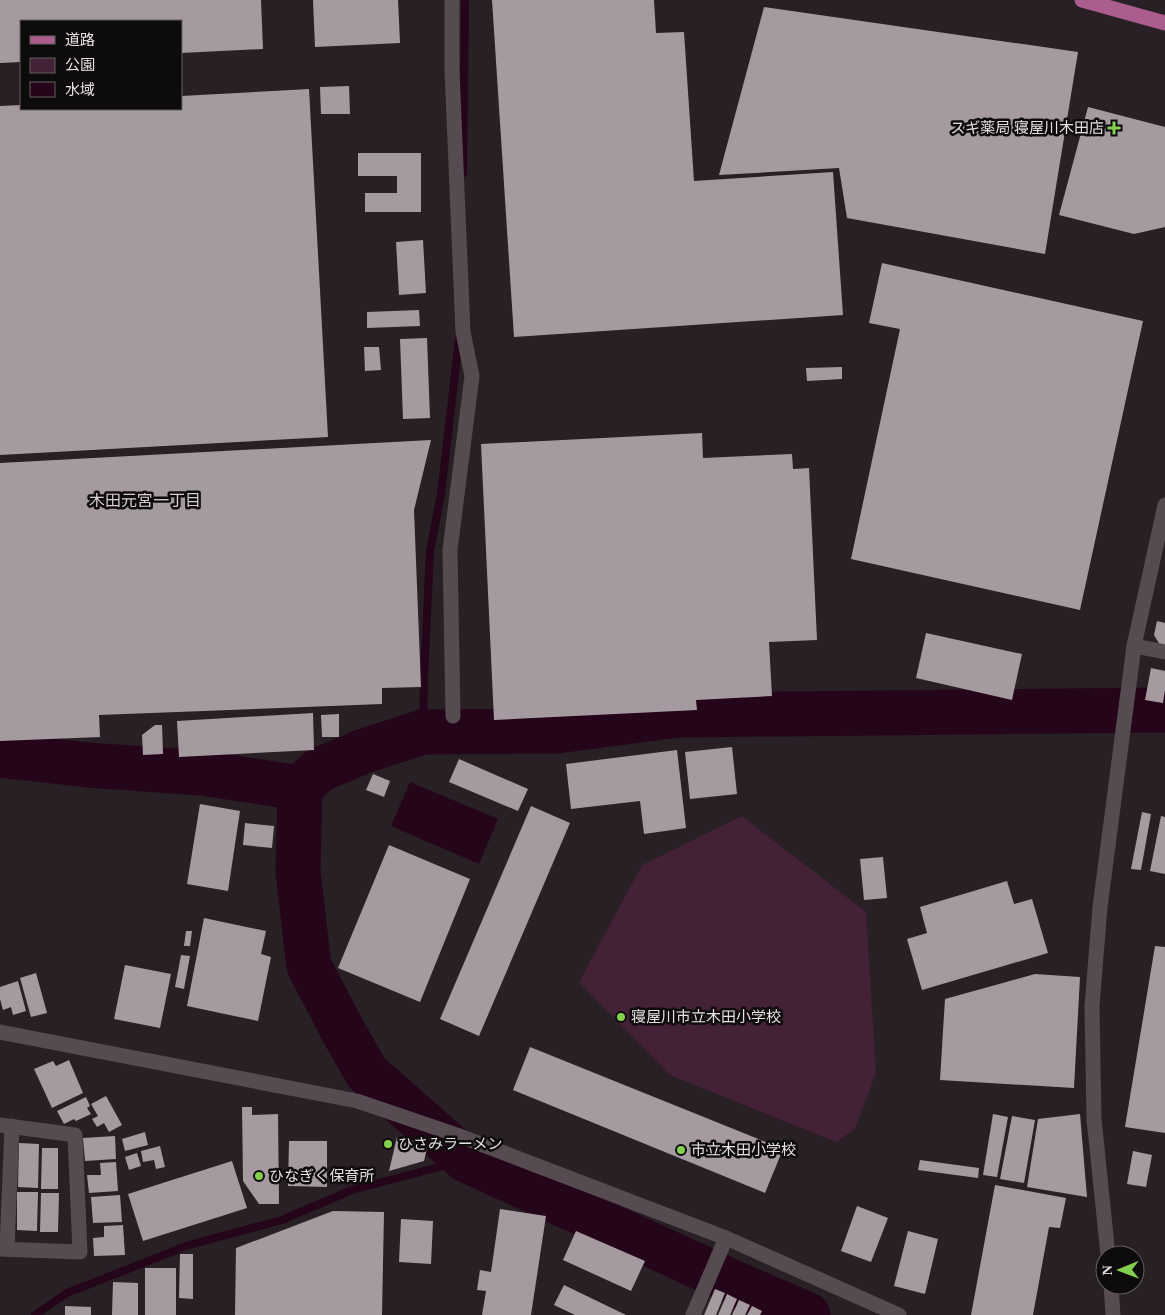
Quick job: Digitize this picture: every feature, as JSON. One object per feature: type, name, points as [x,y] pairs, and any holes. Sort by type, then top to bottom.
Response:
[{"type":"main road","points":[[1082,0],[1165,23]]},
{"type":"street","points":[[452,0],[452,70],[463,332],[472,376],[450,550],[452,716]]},
{"type":"street","points":[[1107,1245],[1094,1119],[1092,1006],[1100,907],[1134,646],[1165,506]]},
{"type":"street","points":[[1134,646],[1165,652]]},
{"type":"street","points":[[0,1032],[357,1101],[457,1135],[726,1238],[898,1315]]},
{"type":"street","points":[[6,1126],[74,1135],[80,1252],[4,1249],[6,1126]]},
{"type":"street","points":[[690,1315],[726,1238]]},
{"type":"street","points":[[1112,1295],[1114,1315]]},
{"type":"green space","points":[[742,816],[866,912],[876,1073],[855,1129],[836,1142],[670,1075],[579,982],[642,865]]},
{"type":"water","points":[[410,782],[498,819],[479,864],[391,826]]},
{"type":"building","points":[[0,0],[261,0],[263,49],[182,53],[182,20],[20,20],[20,62],[0,63]]},
{"type":"building","points":[[313,0],[398,0],[400,43],[315,47]]},
{"type":"building","points":[[492,0],[654,0],[656,33],[684,32],[694,181],[833,172],[843,315],[514,337]]},
{"type":"building","points":[[764,7],[1078,52],[1045,254],[847,218],[839,168],[719,175]]},
{"type":"building","points":[[349,86],[350,114],[321,114],[320,87]]},
{"type":"building","points":[[309,89],[328,437],[0,455],[0,106],[20,105],[20,110],[182,110],[182,96]]},
{"type":"building","points":[[1088,107],[1165,127],[1165,227],[1134,234],[1059,215]]},
{"type":"building","points":[[358,153],[421,153],[421,212],[365,212],[365,193],[397,193],[397,176],[358,176]]},
{"type":"building","points":[[423,240],[426,293],[399,295],[396,242]]},
{"type":"building","points":[[882,263],[1143,321],[1080,610],[851,559],[900,329],[869,323]]},
{"type":"building","points":[[419,310],[420,326],[367,328],[367,312]]},
{"type":"building","points":[[427,338],[430,418],[403,419],[400,339]]},
{"type":"building","points":[[364,347],[379,347],[381,370],[365,371]]},
{"type":"building","points":[[842,367],[842,379],[807,381],[806,368]]},
{"type":"building","points":[[702,433],[703,458],[792,454],[793,469],[809,468],[817,640],[769,642],[772,696],[696,700],[697,710],[494,720],[481,444]]},
{"type":"building","points":[[431,440],[414,510],[421,687],[382,688],[382,704],[99,715],[100,737],[0,741],[0,463]]},
{"type":"building","points":[[1157,621],[1165,623],[1165,646],[1160,645],[1154,635]]},
{"type":"building","points":[[926,633],[1022,654],[1012,700],[916,678]]},
{"type":"building","points":[[1151,668],[1165,671],[1163,703],[1145,700]]},
{"type":"building","points":[[313,713],[314,750],[179,757],[177,721]]},
{"type":"building","points":[[339,714],[339,737],[322,737],[321,715]]},
{"type":"building","points":[[155,725],[162,725],[163,754],[143,755],[142,735]]},
{"type":"building","points":[[732,747],[737,794],[690,799],[685,752]]},
{"type":"building","points":[[677,750],[686,828],[644,834],[640,801],[571,809],[566,764]]},
{"type":"building","points":[[459,759],[528,789],[518,811],[449,782]]},
{"type":"building","points":[[373,774],[390,781],[384,797],[366,790]]},
{"type":"building","points":[[200,804],[240,811],[228,891],[187,884]]},
{"type":"building","points":[[531,806],[570,823],[479,1036],[440,1019]]},
{"type":"building","points":[[1142,812],[1151,814],[1141,870],[1131,869]]},
{"type":"building","points":[[1161,816],[1165,817],[1165,874],[1150,871]]},
{"type":"building","points":[[245,823],[274,826],[272,848],[243,845]]},
{"type":"building","points":[[389,845],[470,879],[420,1002],[338,968]]},
{"type":"building","points":[[883,857],[887,898],[864,900],[860,859]]},
{"type":"building","points":[[1007,881],[1014,904],[1032,899],[1048,953],[922,990],[907,939],[927,933],[920,907]]},
{"type":"building","points":[[204,918],[266,931],[261,954],[271,957],[258,1021],[187,1006]]},
{"type":"building","points":[[186,931],[192,931],[190,946],[184,946]]},
{"type":"building","points":[[1155,946],[1165,947],[1165,1133],[1125,1127]]},
{"type":"building","points":[[181,955],[190,956],[184,989],[175,987]]},
{"type":"building","points":[[125,965],[171,974],[160,1028],[114,1019]]},
{"type":"building","points":[[36,973],[47,1013],[31,1017],[20,978]]},
{"type":"building","points":[[1035,974],[1080,977],[1074,1088],[940,1080],[945,999]]},
{"type":"building","points":[[18,981],[26,1011],[13,1015],[11,1007],[3,1010],[0,999],[0,987]]},
{"type":"building","points":[[530,1047],[783,1149],[765,1193],[513,1090]]},
{"type":"building","points":[[69,1060],[83,1093],[52,1108],[34,1069],[53,1061],[56,1066]]},
{"type":"building","points":[[106,1096],[122,1125],[109,1132],[104,1123],[97,1127],[92,1119],[98,1116],[91,1104]]},
{"type":"building","points":[[86,1097],[90,1106],[87,1108],[91,1114],[64,1124],[57,1111]]},
{"type":"building","points":[[242,1107],[252,1107],[252,1115],[278,1114],[279,1204],[259,1204],[243,1181]]},
{"type":"building","points":[[993,1114],[1008,1117],[997,1177],[983,1175]]},
{"type":"building","points":[[1080,1114],[1087,1197],[1027,1187],[1038,1119]]},
{"type":"building","points":[[1012,1116],[1035,1120],[1024,1183],[1000,1179]]},
{"type":"building","points":[[145,1132],[148,1145],[125,1151],[122,1139]]},
{"type":"building","points":[[115,1136],[116,1159],[85,1161],[83,1138]]},
{"type":"building","points":[[397,1137],[428,1144],[424,1161],[389,1171]]},
{"type":"building","points":[[289,1141],[327,1141],[327,1187],[288,1186]]},
{"type":"building","points":[[19,1143],[39,1144],[38,1188],[18,1187]]},
{"type":"building","points":[[160,1146],[165,1167],[156,1169],[154,1160],[143,1162],[141,1151]]},
{"type":"building","points":[[42,1148],[58,1148],[58,1189],[41,1189]]},
{"type":"building","points":[[1133,1151],[1152,1155],[1146,1187],[1127,1184]]},
{"type":"building","points":[[137,1153],[141,1166],[129,1170],[125,1157]]},
{"type":"building","points":[[920,1160],[979,1168],[978,1178],[918,1170]]},
{"type":"building","points":[[232,1161],[247,1208],[143,1241],[128,1194]]},
{"type":"building","points":[[116,1162],[118,1191],[89,1193],[87,1175],[101,1175],[100,1163]]},
{"type":"building","points":[[995,1185],[1066,1198],[1060,1228],[1049,1227],[1033,1315],[971,1315]]},
{"type":"building","points":[[17,1192],[38,1192],[37,1231],[17,1230]]},
{"type":"building","points":[[41,1193],[59,1193],[58,1232],[40,1232]]},
{"type":"building","points":[[120,1195],[122,1222],[93,1223],[91,1197]]},
{"type":"building","points":[[857,1206],[888,1218],[871,1262],[841,1251]]},
{"type":"building","points":[[500,1209],[546,1216],[531,1315],[482,1315],[486,1291],[477,1290],[480,1270],[491,1272]]},
{"type":"building","points":[[333,1211],[384,1212],[382,1315],[235,1315],[236,1248]]},
{"type":"building","points":[[401,1219],[433,1221],[431,1264],[399,1262]]},
{"type":"building","points":[[123,1225],[125,1255],[94,1256],[93,1238],[104,1237],[104,1226]]},
{"type":"building","points":[[576,1231],[645,1261],[631,1291],[563,1260]]},
{"type":"building","points":[[908,1231],[938,1239],[925,1294],[894,1286]]},
{"type":"building","points":[[180,1254],[193,1254],[193,1299],[179,1298]]},
{"type":"building","points":[[145,1268],[176,1268],[176,1315],[145,1315]]},
{"type":"building","points":[[113,1282],[138,1283],[138,1315],[112,1315]]},
{"type":"building","points":[[564,1285],[626,1315],[575,1315],[554,1305]]},
{"type":"building","points":[[715,1289],[725,1293],[716,1315],[704,1315]]},
{"type":"building","points":[[727,1294],[737,1299],[730,1315],[718,1315]]},
{"type":"building","points":[[739,1300],[750,1305],[745,1315],[732,1315]]},
{"type":"building","points":[[65,1306],[91,1307],[91,1315],[65,1315]]},
{"type":"building","points":[[752,1306],[762,1311],[760,1315],[747,1315]]},
{"type":"waterway","points":[[463,173],[465,0]]},
{"type":"waterway","points":[[423,732],[430,551],[441,494],[459,339]]},
{"type":"waterway","points":[[0,755],[88,765],[202,773],[300,788],[319,770],[364,751],[423,732],[557,731],[678,715],[1165,710]]},
{"type":"waterway","points":[[300,788],[298,872],[309,966],[367,1073],[466,1160],[808,1315]]},
{"type":"waterway","points":[[35,1315],[67,1293],[189,1245],[282,1220],[352,1190],[466,1160]]},
{"type":"place","name":"スギ薬局 寝屋川木田店","points":[[1114,128]]},
{"type":"place","name":"寝屋川市立木田小学校","points":[[621,1017]]},
{"type":"place","name":"ひさみラーメン","points":[[388,1144]]},
{"type":"place","name":"市立木田小学校","points":[[681,1150]]},
{"type":"place","name":"ひなぎく保育所","points":[[259,1176]]},
{"type":"district","name":"木田元宮一丁目","points":[[145,500]]}]
